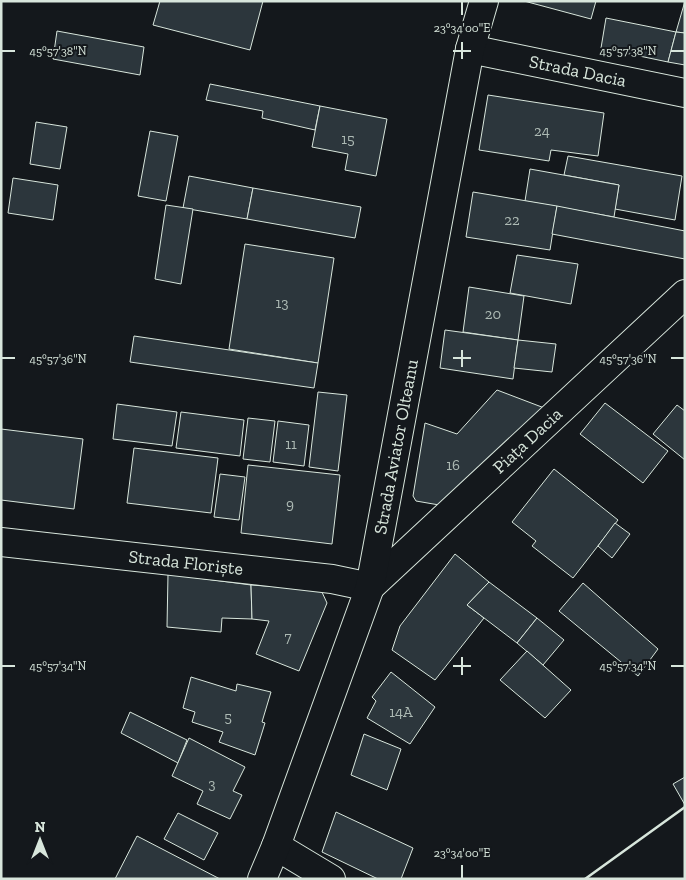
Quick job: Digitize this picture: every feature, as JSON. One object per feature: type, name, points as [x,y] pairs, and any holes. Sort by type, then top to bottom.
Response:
[{"type":"street","name":"Strada Aviator Olteanu","points":[[262,879],[276,846],[370,587],[470,49],[484,1]]},
{"type":"street","name":"Strada Dacia","points":[[470,49],[685,93]]},
{"type":"street","name":"Piața Dacia","points":[[370,587],[685,294]]},
{"type":"street","name":"Strada Floriște","points":[[1,542],[332,579],[370,587]]},
{"type":"street","points":[[276,846],[331,879]]},
{"type":"building","points":[[160,1],[263,1],[250,50],[153,25]]},
{"type":"building","points":[[524,1],[596,1],[591,19]]},
{"type":"building","points":[[685,1],[685,33],[676,32]]},
{"type":"building","points":[[606,18],[676,32],[668,62],[601,48]]},
{"type":"building","points":[[57,31],[144,47],[140,75],[53,59]]},
{"type":"building","points":[[676,32],[685,33],[685,65],[668,62]]},
{"type":"building","points":[[210,84],[320,106],[315,130],[262,118],[263,111],[206,100]]},
{"type":"building","points":[[488,95],[604,113],[598,156],[551,150],[549,161],[479,150]]},
{"type":"building","points":[[320,106],[387,119],[376,176],[345,170],[348,154],[312,147]]},
{"type":"building","points":[[36,122],[67,127],[60,169],[30,164]]},
{"type":"building","points":[[150,131],[178,136],[166,201],[138,196]]},
{"type":"building","points":[[568,156],[682,176],[675,220],[615,209],[619,185],[564,175]]},
{"type":"building","points":[[530,169],[619,185],[614,217],[525,201]]},
{"type":"building","points":[[189,176],[253,188],[247,219],[183,208]]},
{"type":"building","points":[[13,178],[58,185],[53,220],[8,213]]},
{"type":"building","points":[[253,188],[361,207],[355,238],[247,219]]},
{"type":"building","points":[[473,192],[557,206],[550,250],[466,237]]},
{"type":"building","points":[[166,205],[193,209],[181,284],[155,279]]},
{"type":"building","points":[[557,206],[685,231],[685,259],[552,234]]},
{"type":"building","points":[[245,244],[334,258],[318,363],[229,349]]},
{"type":"building","points":[[517,255],[578,264],[571,304],[510,293]]},
{"type":"building","points":[[469,287],[524,296],[518,340],[463,332]]},
{"type":"building","points":[[445,330],[518,340],[513,379],[440,368]]},
{"type":"building","points":[[134,336],[318,363],[314,388],[130,362]]},
{"type":"building","points":[[518,340],[556,344],[552,372],[514,368]]},
{"type":"building","points":[[497,390],[547,409],[445,506],[416,501],[413,496],[425,423],[457,434]]},
{"type":"building","points":[[318,392],[347,395],[338,471],[309,467]]},
{"type":"building","points":[[605,403],[668,451],[643,483],[580,434]]},
{"type":"building","points":[[117,404],[177,412],[172,446],[113,439]]},
{"type":"building","points":[[677,405],[685,411],[685,460],[653,434]]},
{"type":"building","points":[[181,412],[244,420],[240,456],[176,448]]},
{"type":"building","points":[[248,418],[275,421],[270,462],[243,459]]},
{"type":"building","points":[[278,421],[309,425],[304,466],[273,462]]},
{"type":"building","points":[[1,429],[83,439],[74,509],[1,500]]},
{"type":"building","points":[[134,448],[218,458],[211,513],[127,503]]},
{"type":"building","points":[[248,465],[340,475],[332,544],[241,533]]},
{"type":"building","points":[[554,469],[618,520],[573,578],[532,546],[536,541],[512,522]]},
{"type":"building","points":[[220,474],[245,477],[239,520],[214,517]]},
{"type":"building","points":[[615,523],[630,534],[612,558],[598,546]]},
{"type":"building","points":[[455,554],[489,582],[467,605],[484,618],[435,680],[392,650],[400,626]]},
{"type":"building","points":[[168,574],[251,585],[252,619],[222,618],[221,632],[167,627]]},
{"type":"building","points":[[489,582],[537,618],[517,643],[467,605]]},
{"type":"building","points":[[583,583],[658,649],[638,676],[559,611]]},
{"type":"building","points":[[251,585],[321,590],[327,603],[299,671],[256,654],[269,621],[252,619]]},
{"type":"building","points":[[537,618],[564,640],[543,665],[517,643]]},
{"type":"building","points":[[527,651],[571,690],[545,718],[500,680]]},
{"type":"building","points":[[391,672],[435,707],[410,744],[367,718],[376,701],[372,697]]},
{"type":"building","points":[[191,677],[236,691],[237,684],[271,692],[262,722],[265,723],[255,755],[219,742],[223,732],[192,722],[195,712],[183,708]]},
{"type":"building","points":[[130,712],[187,740],[178,763],[121,733]]},
{"type":"building","points":[[364,734],[401,749],[387,790],[351,775]]},
{"type":"building","points":[[189,738],[245,767],[233,791],[242,795],[230,819],[197,804],[203,791],[172,776]]},
{"type":"building","points":[[685,777],[685,805],[673,784]]},
{"type":"building","points":[[336,812],[413,848],[401,879],[378,879],[322,852]]},
{"type":"building","points":[[178,813],[218,833],[204,860],[164,839]]},
{"type":"building","points":[[137,836],[220,879],[115,879]]},
{"type":"wall","points":[[585,879],[685,807]]}]
